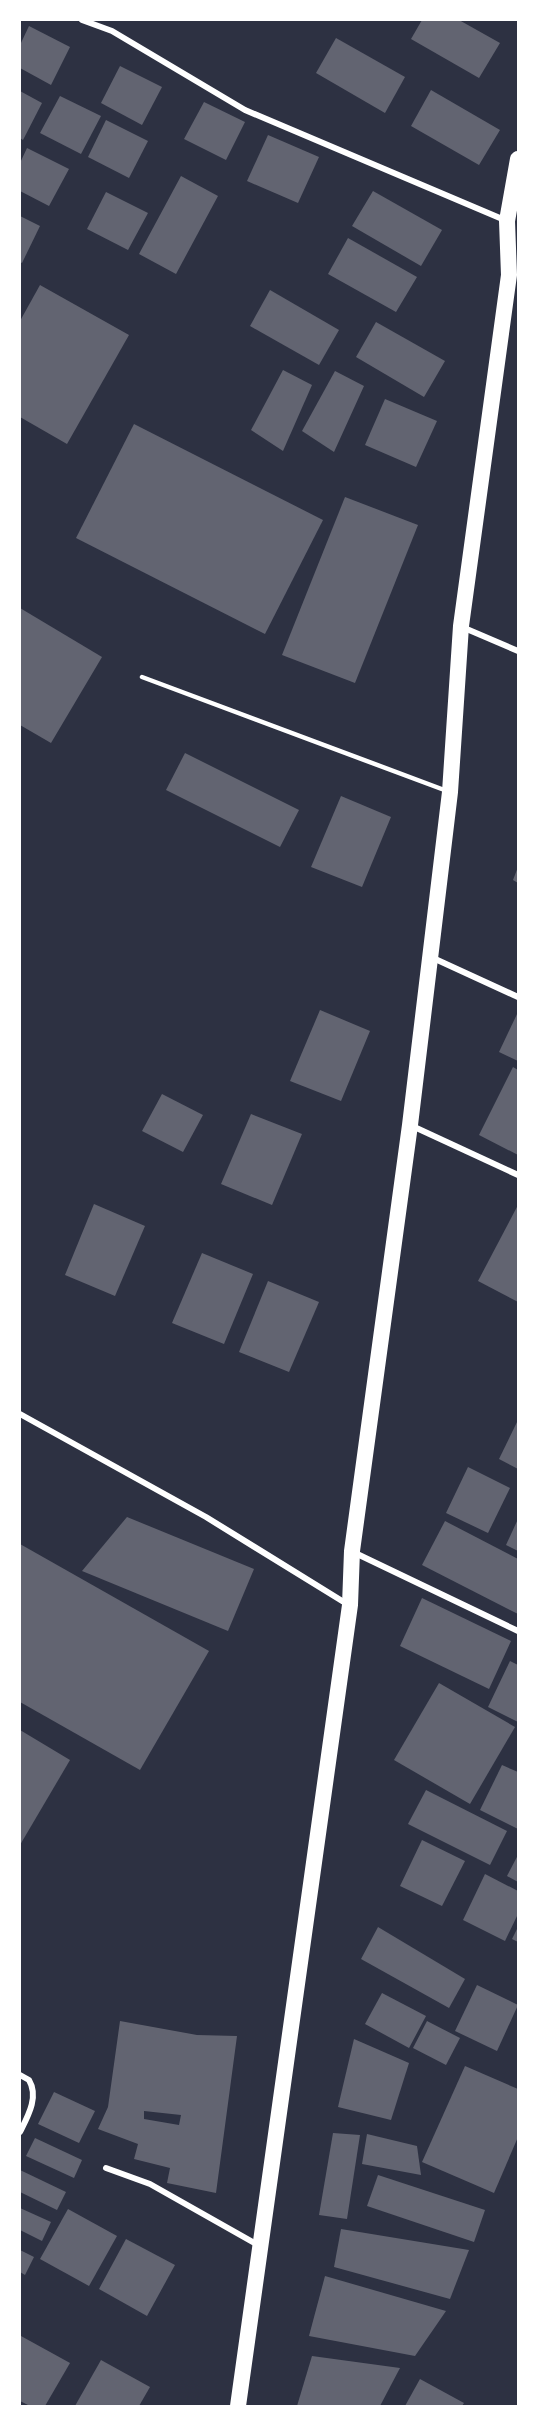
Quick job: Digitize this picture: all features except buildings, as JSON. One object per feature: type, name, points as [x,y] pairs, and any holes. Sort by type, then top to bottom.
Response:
[{"type":"highway","points":[[238,2406],[350,1605],[352,1551],[410,1125],[450,792],[461,626],[514,278],[507,221],[519,159]]},
{"type":"street","points":[[82,20],[112,31],[245,110],[507,221]]},
{"type":"street","points":[[461,626],[519,651]]},
{"type":"street","points":[[429,957],[519,997]]},
{"type":"street","points":[[410,1125],[519,1175]]},
{"type":"street","points":[[20,1414],[206,1517],[350,1605]]},
{"type":"street","points":[[352,1551],[519,1631]]},
{"type":"street","points":[[20,2075],[29,2080],[33,2093],[30,2111],[20,2132]]},
{"type":"street","points":[[106,2168],[150,2184],[262,2247]]},
{"type":"lane","points":[[142,678],[450,792]]}]
